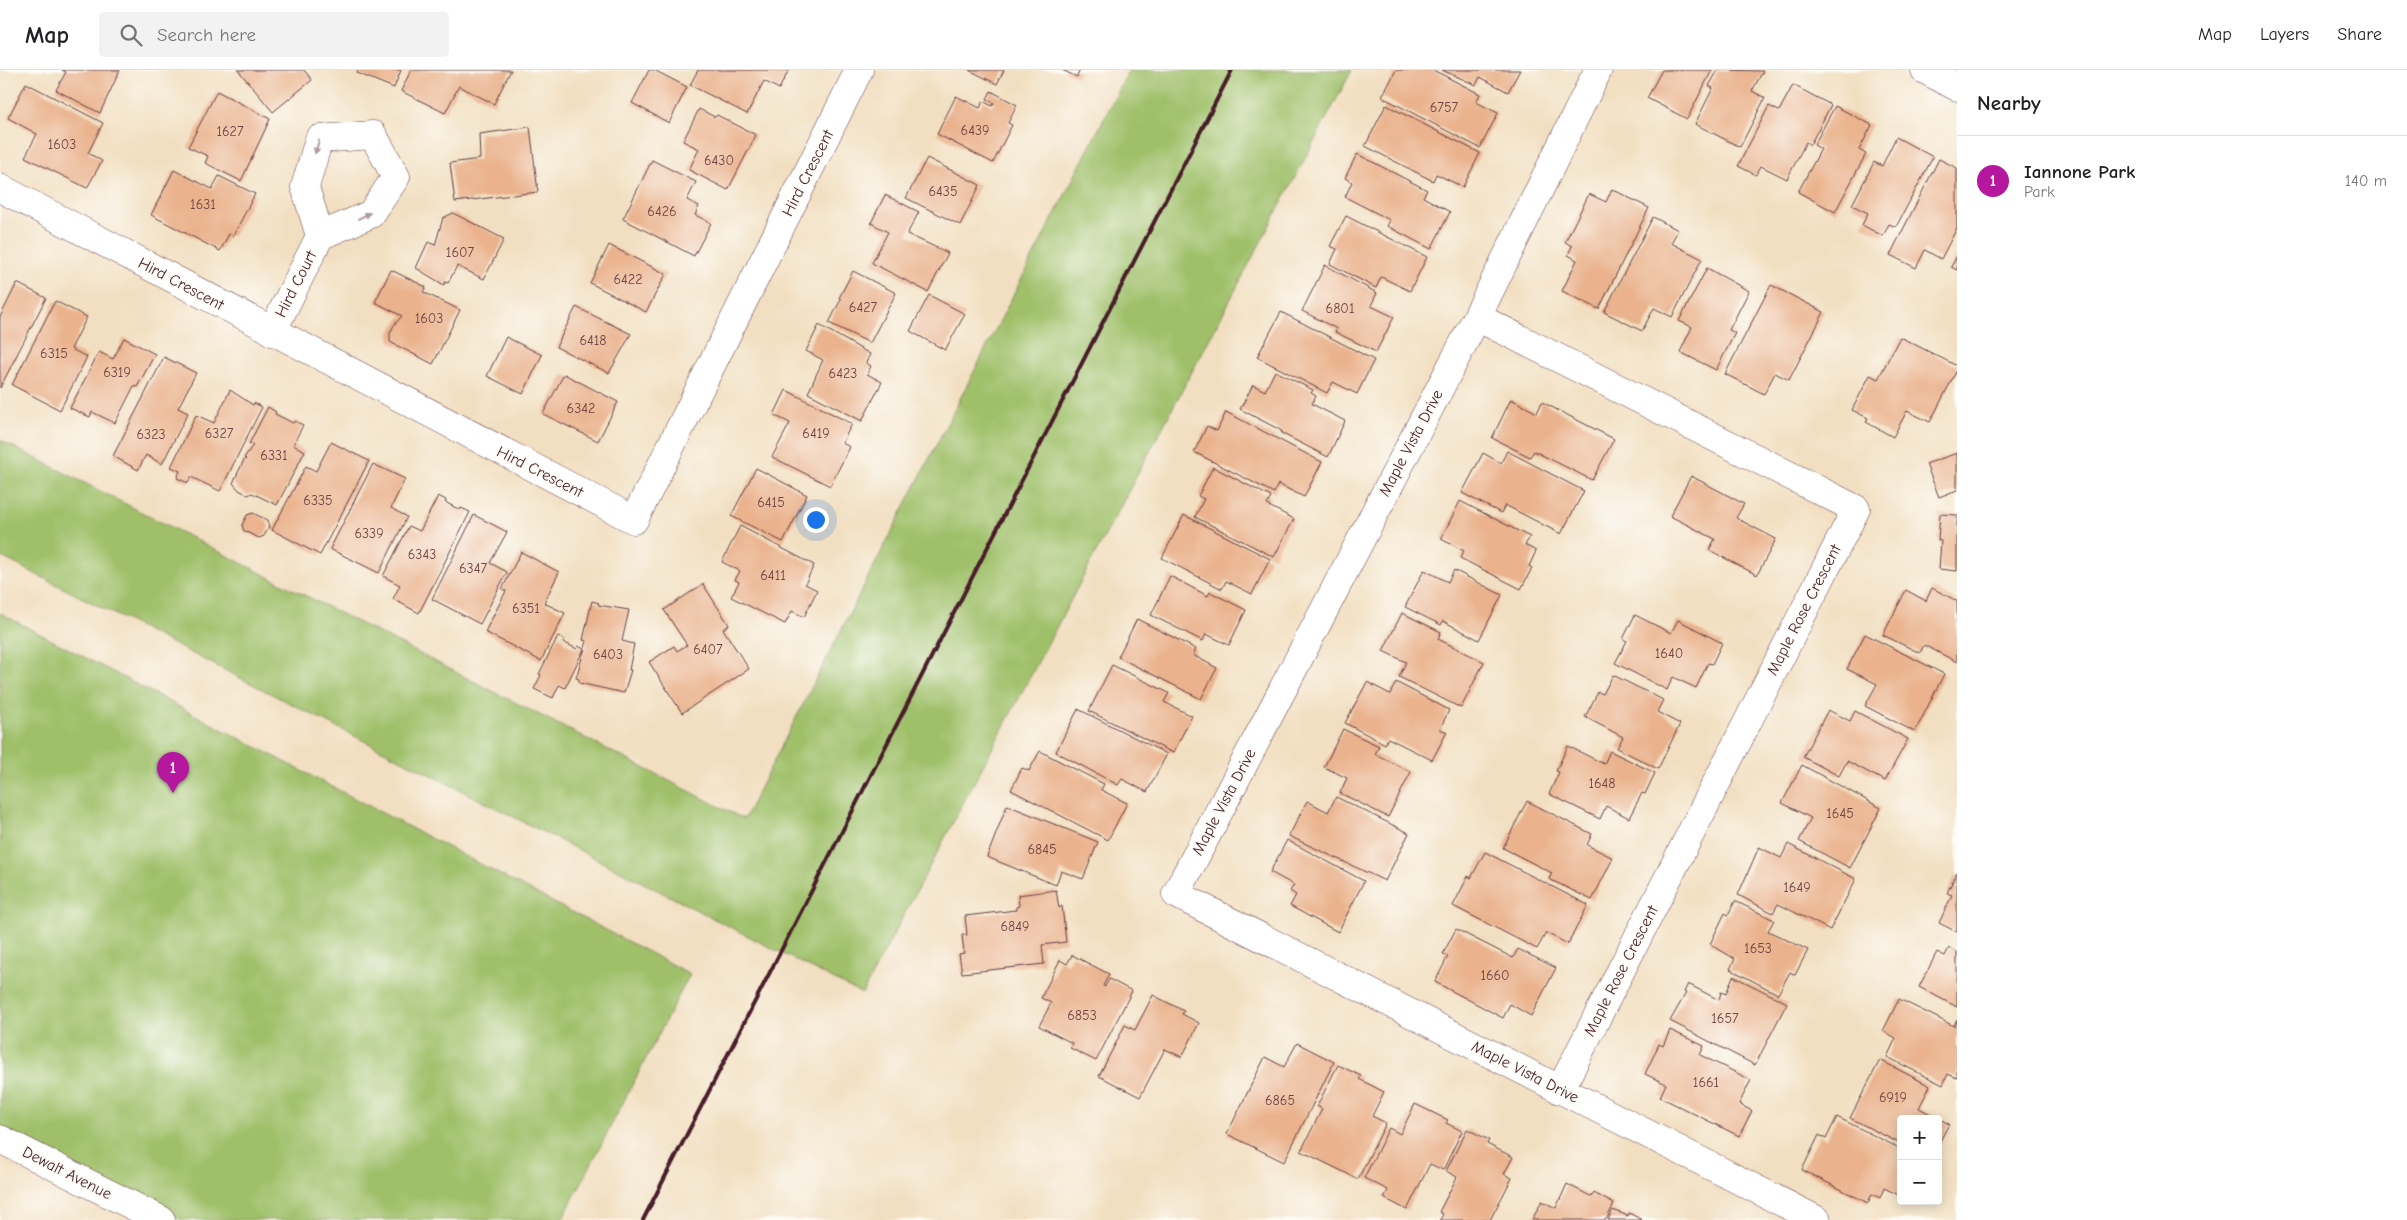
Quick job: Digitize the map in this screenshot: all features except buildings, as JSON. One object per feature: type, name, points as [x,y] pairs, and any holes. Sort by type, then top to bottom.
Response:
[{"type":"street","name":"Hird Crescent","points":[[0,188],[634,520],[859,70]]},
{"type":"street","name":"Maple Vista Drive","points":[[1598,70],[1477,317],[1176,894],[1817,1220]]},
{"type":"street","points":[[1925,70],[1957,87]]},
{"type":"street","name":"Hird Court","points":[[272,332],[320,236]]},
{"type":"street","name":"Maple Rose Crescent","points":[[1477,317],[1856,509],[1560,1090]]},
{"type":"street","name":"Dewalt Avenue","points":[[0,1139],[161,1220]]},
{"type":"green space","points":[[1129,70],[1352,70],[862,994],[0,556],[0,440],[744,819]]},
{"type":"green space","points":[[0,613],[690,974],[562,1220],[182,1220],[0,1133]]},
{"type":"railway","points":[[643,1220],[1232,70]]},
{"type":"place","name":"Iannone Park","points":[[173,793]]}]
